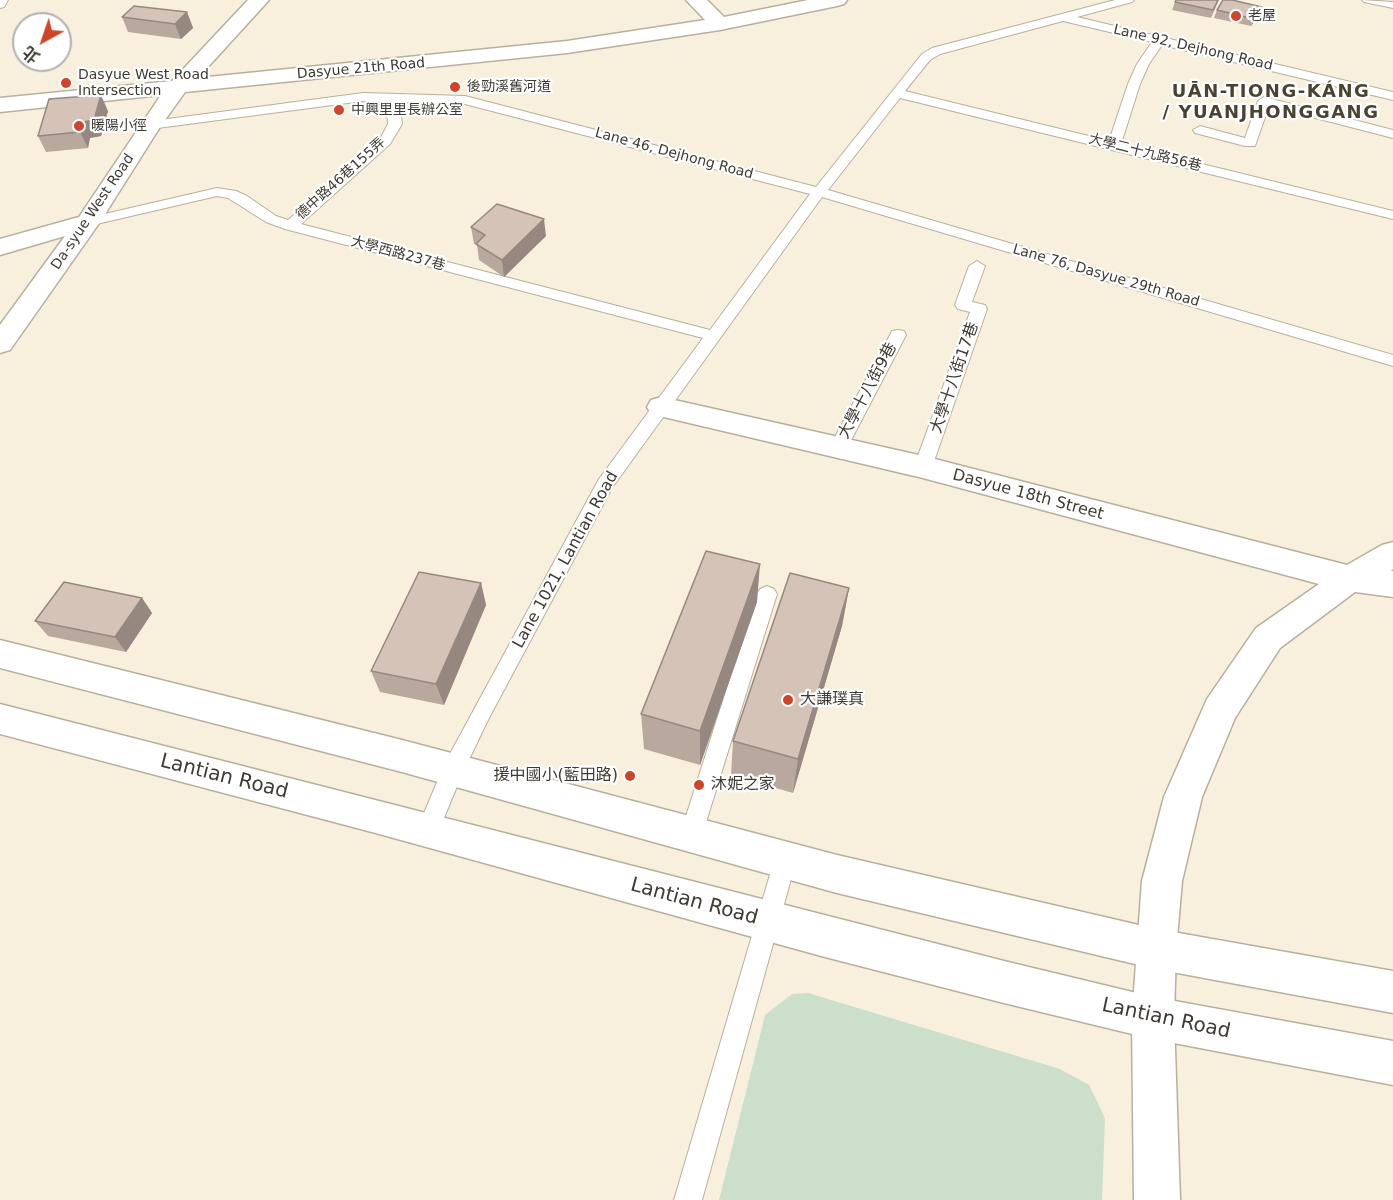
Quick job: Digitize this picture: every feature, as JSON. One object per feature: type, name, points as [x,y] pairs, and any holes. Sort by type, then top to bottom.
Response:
[{"type":"street","name":"Da-syue West Road","points":[[0,344],[88,222],[150,125],[179,86],[259,0]]},
{"type":"street","points":[[696,0],[720,24]]},
{"type":"street","name":"Dasyue 21th Road","points":[[0,105],[567,48],[720,24],[837,0]]},
{"type":"street","points":[[0,247],[88,222]]},
{"type":"street","name":"Dasyue 18th Street","points":[[662,408],[923,467],[1350,579],[1393,584]]},
{"type":"street","points":[[1157,1200],[1153,1018],[1156,949],[1162,881],[1183,797],[1220,710],[1268,639],[1350,579],[1393,554]]},
{"type":"street","points":[[0,654],[453,770],[785,861],[1156,949],[1393,992]]},
{"type":"street","name":"Lantian Road","points":[[0,719],[428,830],[767,922],[1153,1018],[1393,1063]]},
{"type":"lane","points":[[0,5],[2,0]]},
{"type":"lane","points":[[819,192],[926,57],[936,51],[1128,0]]},
{"type":"lane","points":[[1368,0],[1393,5]]},
{"type":"lane","name":"Lane 92, Dejhong Road","points":[[1062,18],[1393,96]]},
{"type":"lane","points":[[1114,145],[1134,84],[1143,64],[1159,40]]},
{"type":"lane","name":"大學二十九路56巷","points":[[897,93],[1393,215]]},
{"type":"lane","name":"Lane 46, Dejhong Road","points":[[150,125],[363,97],[465,100],[819,192]]},
{"type":"lane","name":"德中路46巷155弄","points":[[290,226],[385,141],[395,124],[392,97]]},
{"type":"lane","points":[[1200,130],[1250,143],[1263,102],[1393,134]]},
{"type":"lane","name":"大學西路237巷","points":[[88,222],[217,192],[237,196],[271,219],[290,226],[714,336]]},
{"type":"lane","name":"Lane 1021, Lantian Road","points":[[428,830],[453,770],[605,484],[819,192]]},
{"type":"lane","name":"Lane 76, Dasyue 29th Road","points":[[819,192],[1393,361]]},
{"type":"lane","name":"大學十八街17巷","points":[[923,467],[979,309],[963,305],[977,266]]},
{"type":"lane","name":"大學十八街9巷","points":[[838,448],[898,335]]},
{"type":"lane","points":[[691,835],[767,594]]},
{"type":"lane","points":[[688,1200],[785,861]]},
{"type":"green space","points":[[808,993],[1060,1069],[1089,1085],[1105,1118],[1102,1200],[719,1200],[765,1015],[792,994]]},
{"type":"building","points":[[1176,0],[1218,0],[1213,10],[1175,2]]},
{"type":"building","points":[[1223,0],[1262,7],[1254,19],[1217,10]]},
{"type":"building","points":[[134,6],[187,12],[175,24],[122,17]]},
{"type":"building","points":[[101,95],[94,120],[83,122],[80,132],[38,136],[49,99]]},
{"type":"building","points":[[497,204],[544,219],[502,260],[476,244],[485,235],[471,227]]},
{"type":"building","points":[[706,551],[760,564],[700,731],[641,714]]},
{"type":"building","points":[[419,572],[481,583],[436,684],[371,671]]},
{"type":"building","name":"大謙璞真","points":[[790,573],[849,588],[798,759],[733,741]]},
{"type":"building","points":[[64,582],[142,598],[115,637],[35,621]]},
{"type":"place","name":"老屋","points":[[1236,16]]},
{"type":"place","name":"Dasyue West Road Intersection","points":[[66,83]]},
{"type":"place","name":"後勁溪舊河道","points":[[455,87]]},
{"type":"place","name":"中興里里長辦公室","points":[[339,110]]},
{"type":"place","name":"暖陽小徑","points":[[79,126]]},
{"type":"place","name":"大謙璞真","points":[[788,700]]},
{"type":"place","name":"援中國小(藍田路)","points":[[630,776]]},
{"type":"place","name":"沐妮之家","points":[[699,785]]},
{"type":"district","name":"UĀN-TIONG-KÁNG / YUANJHONGGANG","points":[[1271,102]]}]
